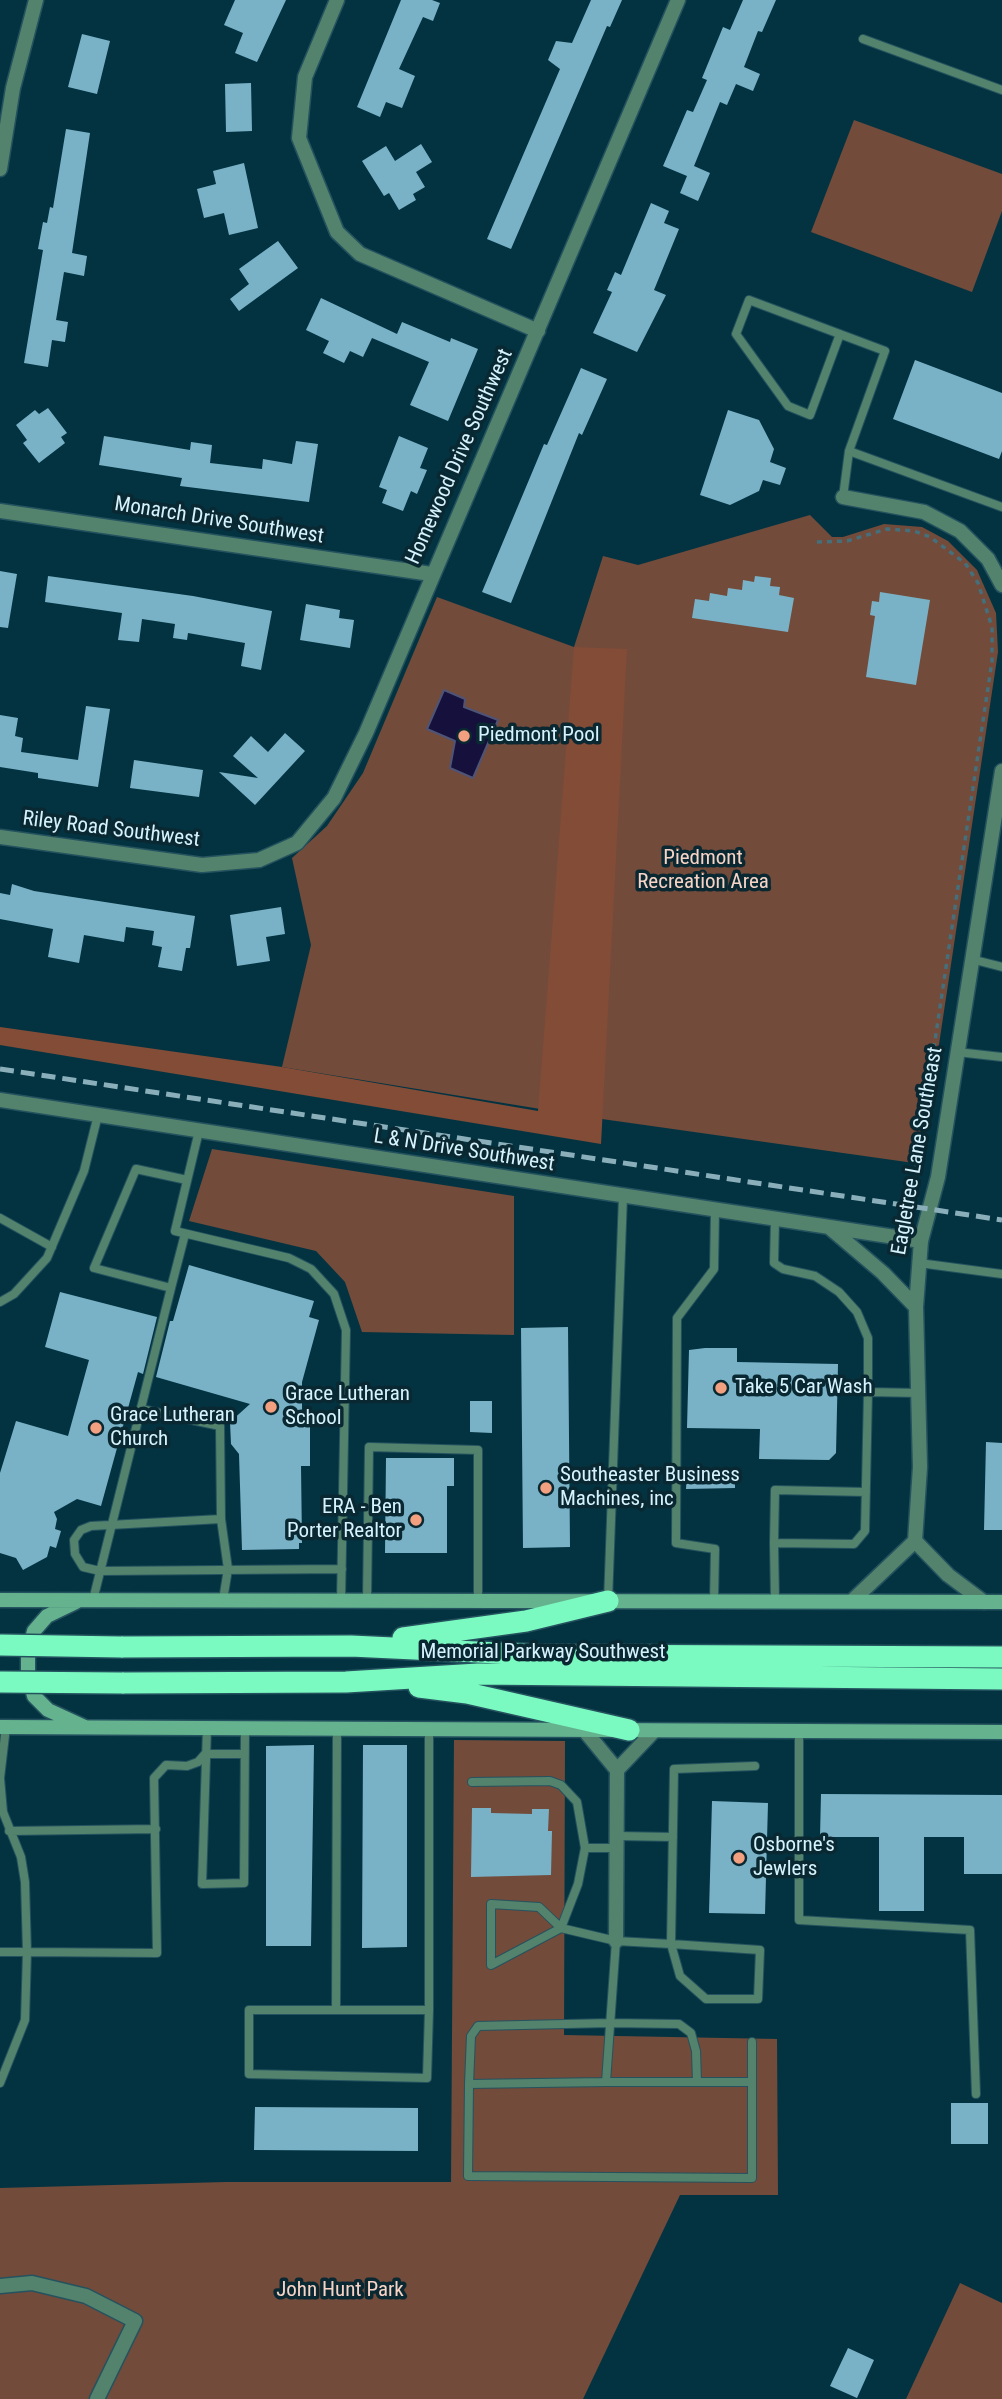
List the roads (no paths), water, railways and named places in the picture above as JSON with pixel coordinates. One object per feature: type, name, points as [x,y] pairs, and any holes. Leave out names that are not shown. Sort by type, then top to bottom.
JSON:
[{"type":"highway","points":[[351,1646],[526,1621],[608,1601]]},
{"type":"highway","name":"Memorial Parkway Southwest","points":[[0,1646],[351,1646],[540,1655],[1002,1657]]},
{"type":"highway","name":"Memorial Parkway Southwest","points":[[0,1682],[364,1680],[478,1674],[1002,1679]]},
{"type":"highway","points":[[364,1680],[467,1693],[629,1730]]},
{"type":"main road","points":[[0,1600],[1002,1602]]},
{"type":"main road","points":[[87,1600],[47,1616],[34,1631],[28,1654],[28,1673],[34,1696],[48,1710],[89,1729]]},
{"type":"main road","points":[[3,1727],[1002,1732]]},
{"type":"street","points":[[0,169],[12,88],[36,0]]},
{"type":"street","points":[[337,0],[304,77],[299,138],[337,232],[360,254],[538,331]]},
{"type":"street","name":"Homewood Drive Southwest","points":[[217,863],[259,860],[298,843],[334,798],[366,733],[431,574],[538,331],[678,0]]},
{"type":"street","points":[[843,497],[924,512],[960,531],[988,559],[1002,584]]},
{"type":"street","name":"Monarch Drive Southwest","points":[[0,511],[431,574]]},
{"type":"street","name":"Eagletree Lane Southeast","points":[[915,1541],[920,1467],[916,1307],[921,1241],[939,1170],[1002,771]]},
{"type":"street","name":"Riley Road Southwest","points":[[0,837],[190,863],[217,863]]},
{"type":"street","name":"L & N Drive Southwest","points":[[0,1100],[921,1241]]},
{"type":"street","points":[[829,1227],[883,1273],[916,1307]]},
{"type":"street","points":[[852,1601],[915,1541],[948,1575],[984,1602]]},
{"type":"street","points":[[585,1731],[617,1770],[616,1941]]},
{"type":"street","points":[[617,1770],[654,1731]]},
{"type":"street","points":[[0,2286],[32,2283],[86,2296],[135,2321],[97,2399]]},
{"type":"lane","points":[[863,39],[1002,90]]},
{"type":"lane","points":[[840,334],[810,415],[788,406],[736,334],[749,300],[840,334],[885,351],[849,451],[843,497]]},
{"type":"lane","points":[[849,451],[1002,507]]},
{"type":"lane","points":[[971,959],[1002,967]]},
{"type":"lane","points":[[957,1052],[1002,1057]]},
{"type":"lane","points":[[0,1302],[22,1285],[47,1258],[84,1171],[98,1115]]},
{"type":"lane","points":[[199,1131],[175,1231],[289,1258],[311,1269],[334,1294],[345,1330],[341,1600]]},
{"type":"lane","points":[[171,1288],[94,1268],[135,1169],[187,1180]]},
{"type":"lane","points":[[608,1601],[623,1196]]},
{"type":"lane","points":[[714,1601],[715,1549],[676,1544],[677,1318],[714,1269],[715,1210]]},
{"type":"lane","points":[[0,1218],[52,1247]]},
{"type":"lane","points":[[774,1543],[854,1544],[865,1531],[868,1392],[868,1338],[857,1312],[839,1292],[815,1276],[783,1269],[774,1263],[775,1219]]},
{"type":"lane","points":[[87,1600],[100,1571],[185,1234]]},
{"type":"lane","points":[[919,1262],[1002,1274]]},
{"type":"lane","points":[[868,1392],[919,1393]]},
{"type":"lane","points":[[141,1409],[219,1426],[220,1519],[228,1569],[223,1600]]},
{"type":"lane","points":[[368,1600],[369,1447],[478,1450],[478,1599]]},
{"type":"lane","points":[[775,1601],[775,1490],[866,1492]]},
{"type":"lane","points":[[220,1519],[112,1523],[81,1530],[74,1540],[75,1554],[83,1567],[100,1571],[342,1569]]},
{"type":"lane","points":[[0,2083],[25,2020],[27,1952],[25,1882],[20,1857],[3,1812],[0,1778],[3,1727]]},
{"type":"lane","points":[[207,1728],[202,1884],[244,1884],[245,1729]]},
{"type":"lane","points":[[336,2010],[337,1730]]},
{"type":"lane","points":[[429,1730],[429,2010],[427,2078],[249,2074],[248,2010],[429,2010]]},
{"type":"lane","points":[[799,1731],[799,1920],[970,1930],[976,2094]]},
{"type":"lane","points":[[0,1952],[157,1953],[154,1777],[166,1765],[187,1766],[198,1762],[205,1754],[244,1754]]},
{"type":"lane","points":[[472,1782],[550,1781],[561,1786],[577,1802],[585,1848],[578,1884],[561,1928],[491,1965],[491,1904],[539,1907],[561,1928],[616,1941],[671,1944],[760,1950],[758,1999],[706,1999],[680,1976],[671,1944],[674,1769],[755,1766]]},
{"type":"lane","points":[[9,1831],[156,1829]]},
{"type":"lane","points":[[585,1848],[673,1837]]},
{"type":"lane","points":[[606,2082],[616,1941]]},
{"type":"lane","points":[[697,2082],[696,2051],[691,2033],[679,2024],[478,2026],[471,2036],[468,2176],[752,2178],[751,2042]]},
{"type":"lane","points":[[469,2084],[752,2082]]},
{"type":"railway","points":[[0,1069],[1002,1220]]},
{"type":"place","name":"Piedmont Pool","points":[[464,736]]},
{"type":"place","name":"Take 5 Car Wash","points":[[721,1388]]},
{"type":"place","name":"Grace Lutheran School","points":[[271,1407]]},
{"type":"place","name":"Grace Lutheran Church","points":[[96,1428]]},
{"type":"place","name":"Southeaster Business Machines, inc","points":[[546,1488]]},
{"type":"place","name":"ERA - Ben Porter Realtor","points":[[416,1520]]},
{"type":"place","name":"Osborne's Jewlers","points":[[739,1858]]},
{"type":"park label","name":"Piedmont Recreation Area","points":[[703,871]]},
{"type":"park label","name":"John Hunt Park","points":[[340,2291]]}]
